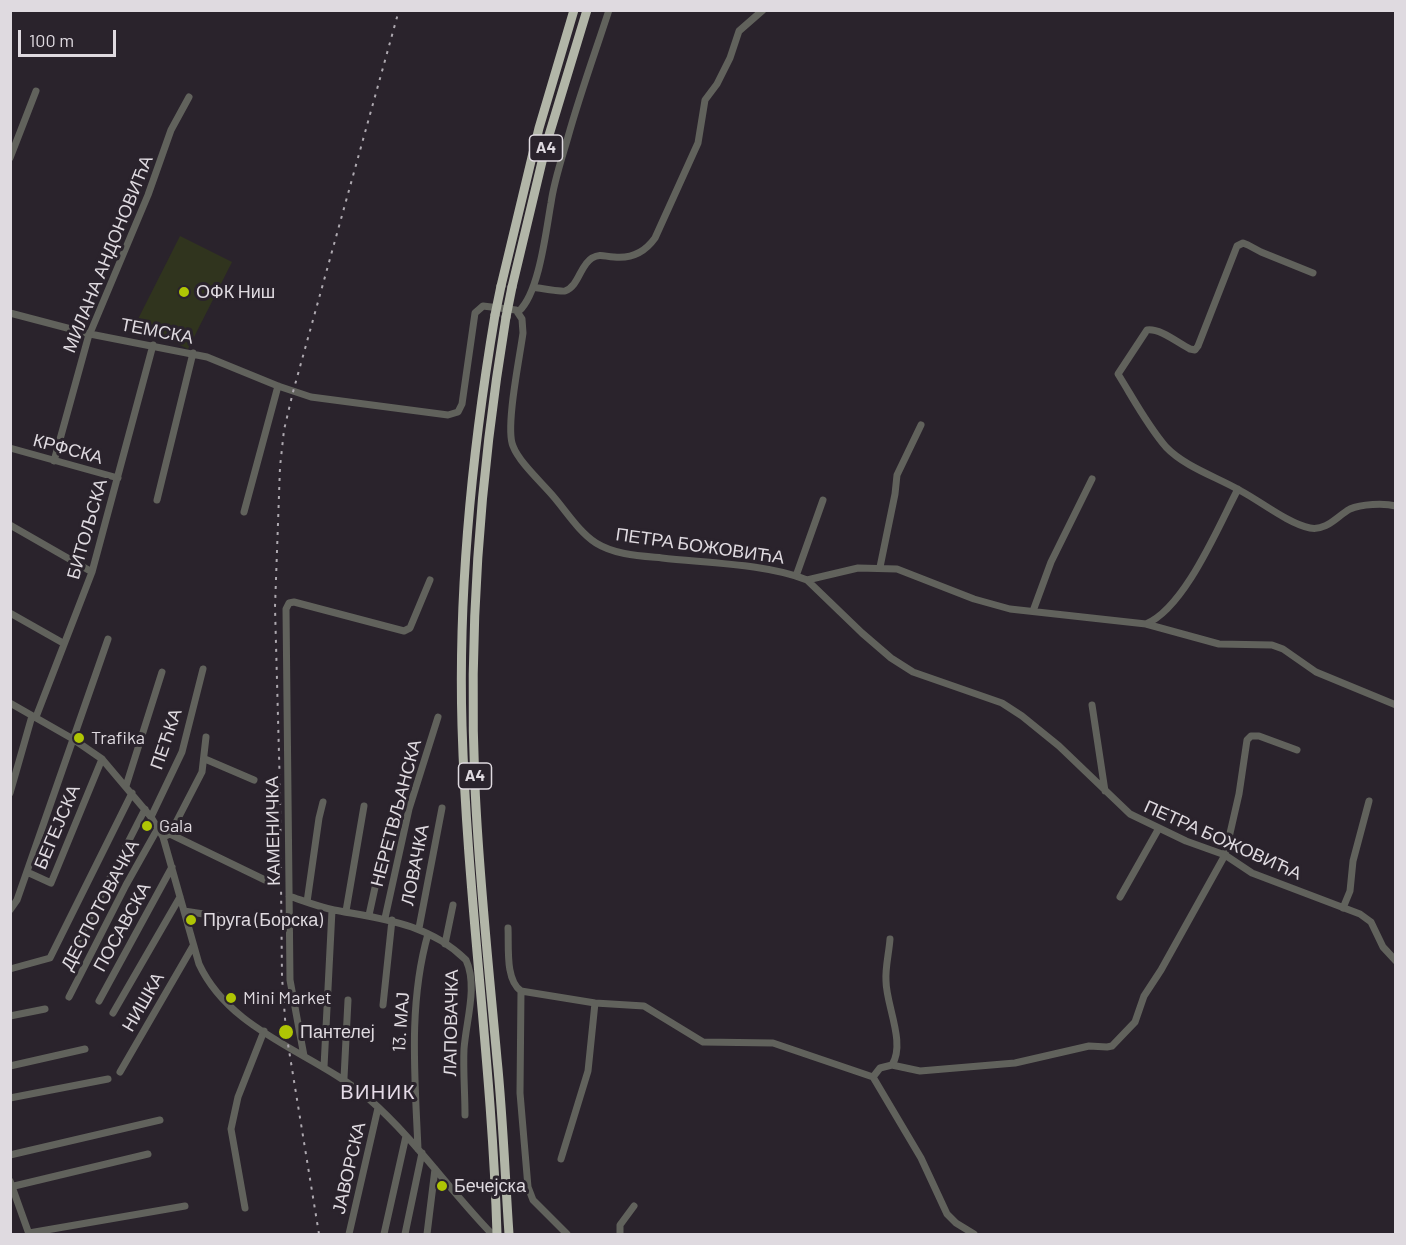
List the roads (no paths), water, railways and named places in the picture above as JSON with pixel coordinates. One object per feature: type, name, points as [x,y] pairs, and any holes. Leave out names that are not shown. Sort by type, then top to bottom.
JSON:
[{"type":"highway","name":"A4","points":[[494,1234],[496,1221],[494,1163],[466,824],[462,663],[465,565],[470,494],[481,401],[495,315],[537,136],[574,10]]},
{"type":"highway","name":"A4","points":[[509,1234],[477,819],[474,718],[479,522],[489,427],[512,287],[542,162],[587,10]]},
{"type":"street","points":[[519,311],[526,304],[533,286],[547,232],[551,201],[568,137],[609,10]]},
{"type":"street","points":[[533,286],[558,292],[565,291],[573,284],[586,262],[594,256],[604,254],[614,257],[640,254],[648,248],[655,238],[698,143],[705,100],[717,84],[740,31],[763,10]]},
{"type":"street","points":[[10,158],[36,91]]},
{"type":"street","name":"МИЛАНА АНДОНОВИЋА","points":[[54,461],[90,334],[148,195],[171,130],[189,97]]},
{"type":"street","points":[[1313,273],[1243,243],[1237,246],[1195,350],[1151,329],[1147,330],[1118,374],[1168,449],[1280,515],[1309,528],[1323,527],[1351,509],[1362,506],[1395,506]]},
{"type":"street","name":"ТЕМСКА","points":[[10,313],[90,334],[193,353],[311,397],[453,414],[462,404],[475,313],[479,307],[486,306],[519,311]]},
{"type":"street","name":"ПЕТРА БОЖОВИЋА","points":[[519,311],[523,333],[510,425],[511,443],[587,536],[612,550],[635,555],[767,570],[807,580],[891,658],[913,672],[1002,703],[1059,746],[1130,814],[1186,841],[1225,855],[1252,873],[1360,914],[1371,922],[1383,947],[1395,961]]},
{"type":"street","name":"БИТОЉСКА","points":[[10,793],[34,716],[92,572],[153,345]]},
{"type":"street","points":[[157,500],[193,353]]},
{"type":"street","points":[[244,512],[278,386]]},
{"type":"street","points":[[880,567],[897,475],[921,425]]},
{"type":"street","name":"КРФСКА","points":[[10,448],[117,478]]},
{"type":"street","points":[[1033,611],[1052,562],[1092,479]]},
{"type":"street","points":[[1146,624],[1161,615],[1195,572],[1238,489]]},
{"type":"street","points":[[796,576],[823,500]]},
{"type":"street","points":[[10,525],[92,572]]},
{"type":"street","points":[[807,580],[858,568],[897,569],[1001,607],[1146,624],[1219,644],[1272,645],[1283,649],[1316,672],[1395,705]]},
{"type":"street","name":"КАМЕНИЧКА","points":[[304,1056],[290,980],[286,609],[288,604],[294,602],[404,631],[410,628],[430,580]]},
{"type":"street","points":[[10,613],[63,643]]},
{"type":"street","points":[[10,910],[17,900],[108,639]]},
{"type":"street","name":"ПЕЋКА","points":[[151,817],[182,752],[203,669]]},
{"type":"street","points":[[126,786],[162,672]]},
{"type":"street","points":[[10,703],[73,739],[102,759],[166,835],[265,880]]},
{"type":"street","points":[[1092,705],[1105,791]]},
{"type":"street","name":"НЕРЕТВЉАНСКА","points":[[383,1005],[389,919],[409,809],[438,717]]},
{"type":"street","points":[[873,1077],[880,1068],[892,1065],[920,1071],[1016,1063],[1089,1046],[1112,1046],[1135,1022],[1144,996],[1225,855],[1249,738],[1259,736],[1297,750]]},
{"type":"street","points":[[206,737],[202,772],[166,835],[193,946],[206,979],[220,998],[264,1031],[344,1078],[378,1108],[494,1234]]},
{"type":"street","name":"БЕГЕЈСКА","points":[[27,872],[51,883],[102,759]]},
{"type":"street","points":[[205,759],[254,780]]},
{"type":"street","points":[[10,969],[50,958],[132,793]]},
{"type":"street","points":[[1343,908],[1350,891],[1353,861],[1369,801]]},
{"type":"street","points":[[307,902],[323,802]]},
{"type":"street","points":[[346,911],[364,806]]},
{"type":"street","name":"ЛОВАЧКА","points":[[419,928],[442,808]]},
{"type":"street","points":[[66,964],[145,809]]},
{"type":"street","name":"ДЕСПОТОВАЧКА","points":[[69,997],[158,828]]},
{"type":"street","points":[[1120,897],[1159,828]]},
{"type":"street","points":[[369,915],[383,851]]},
{"type":"street","name":"ПОСАВСКА","points":[[99,1001],[172,867]]},
{"type":"street","name":"ЛАПОВАЧКА","points":[[289,896],[332,910],[389,919],[419,928],[466,960],[470,973],[470,994],[464,1056],[465,1115]]},
{"type":"street","points":[[113,1013],[180,897]]},
{"type":"street","name":"ЛАПОВАЧКА","points":[[445,944],[453,905]]},
{"type":"street","points":[[324,1067],[332,910]]},
{"type":"street","points":[[184,911],[243,920]]},
{"type":"street","points":[[508,928],[511,972],[514,984],[521,991],[595,1003],[644,1006],[703,1042],[773,1044],[873,1077],[921,1158],[947,1214],[956,1223],[974,1234]]},
{"type":"street","name":"13. МАЈ","points":[[405,1234],[420,1151],[413,1069],[415,1020],[428,934]]},
{"type":"street","points":[[890,939],[885,982],[896,1034],[896,1057],[892,1065]]},
{"type":"street","name":"НИШКА","points":[[120,1072],[193,946]]},
{"type":"street","points":[[521,991],[520,1093],[528,1187],[533,1200],[567,1234]]},
{"type":"street","points":[[344,1078],[348,1000]]},
{"type":"street","points":[[561,1159],[588,1071],[595,1003]]},
{"type":"street","points":[[10,1016],[45,1009]]},
{"type":"street","points":[[245,1208],[231,1129],[237,1097],[264,1031]]},
{"type":"street","points":[[10,1066],[85,1049]]},
{"type":"street","points":[[10,1098],[108,1079]]},
{"type":"street","name":"ЈАВОРСКА","points":[[349,1234],[378,1108]]},
{"type":"street","points":[[10,1155],[160,1120]]},
{"type":"street","points":[[384,1234],[406,1136]]},
{"type":"street","points":[[148,1154],[11,1185],[29,1234],[38,1230],[185,1206]]},
{"type":"street","points":[[427,1234],[435,1169]]},
{"type":"street","points":[[621,1234],[620,1225],[634,1206]]},
{"type":"railway","points":[[319,1234],[286,1032],[282,977],[275,607],[280,467],[284,430],[293,392],[399,10]]},
{"type":"place","name":"ОФК Ниш","points":[[184,292]]},
{"type":"place","name":"Trafika","points":[[79,738]]},
{"type":"place","name":"Gala","points":[[147,826]]},
{"type":"place","name":"Пруга (Борска)","points":[[191,920]]},
{"type":"place","name":"Mini Market","points":[[231,998]]},
{"type":"place","name":"Пантелеј","points":[[286,1032]]},
{"type":"place","name":"Бечејска","points":[[442,1186]]},
{"type":"district","name":"ВИНИК","points":[[378,1092]]}]
